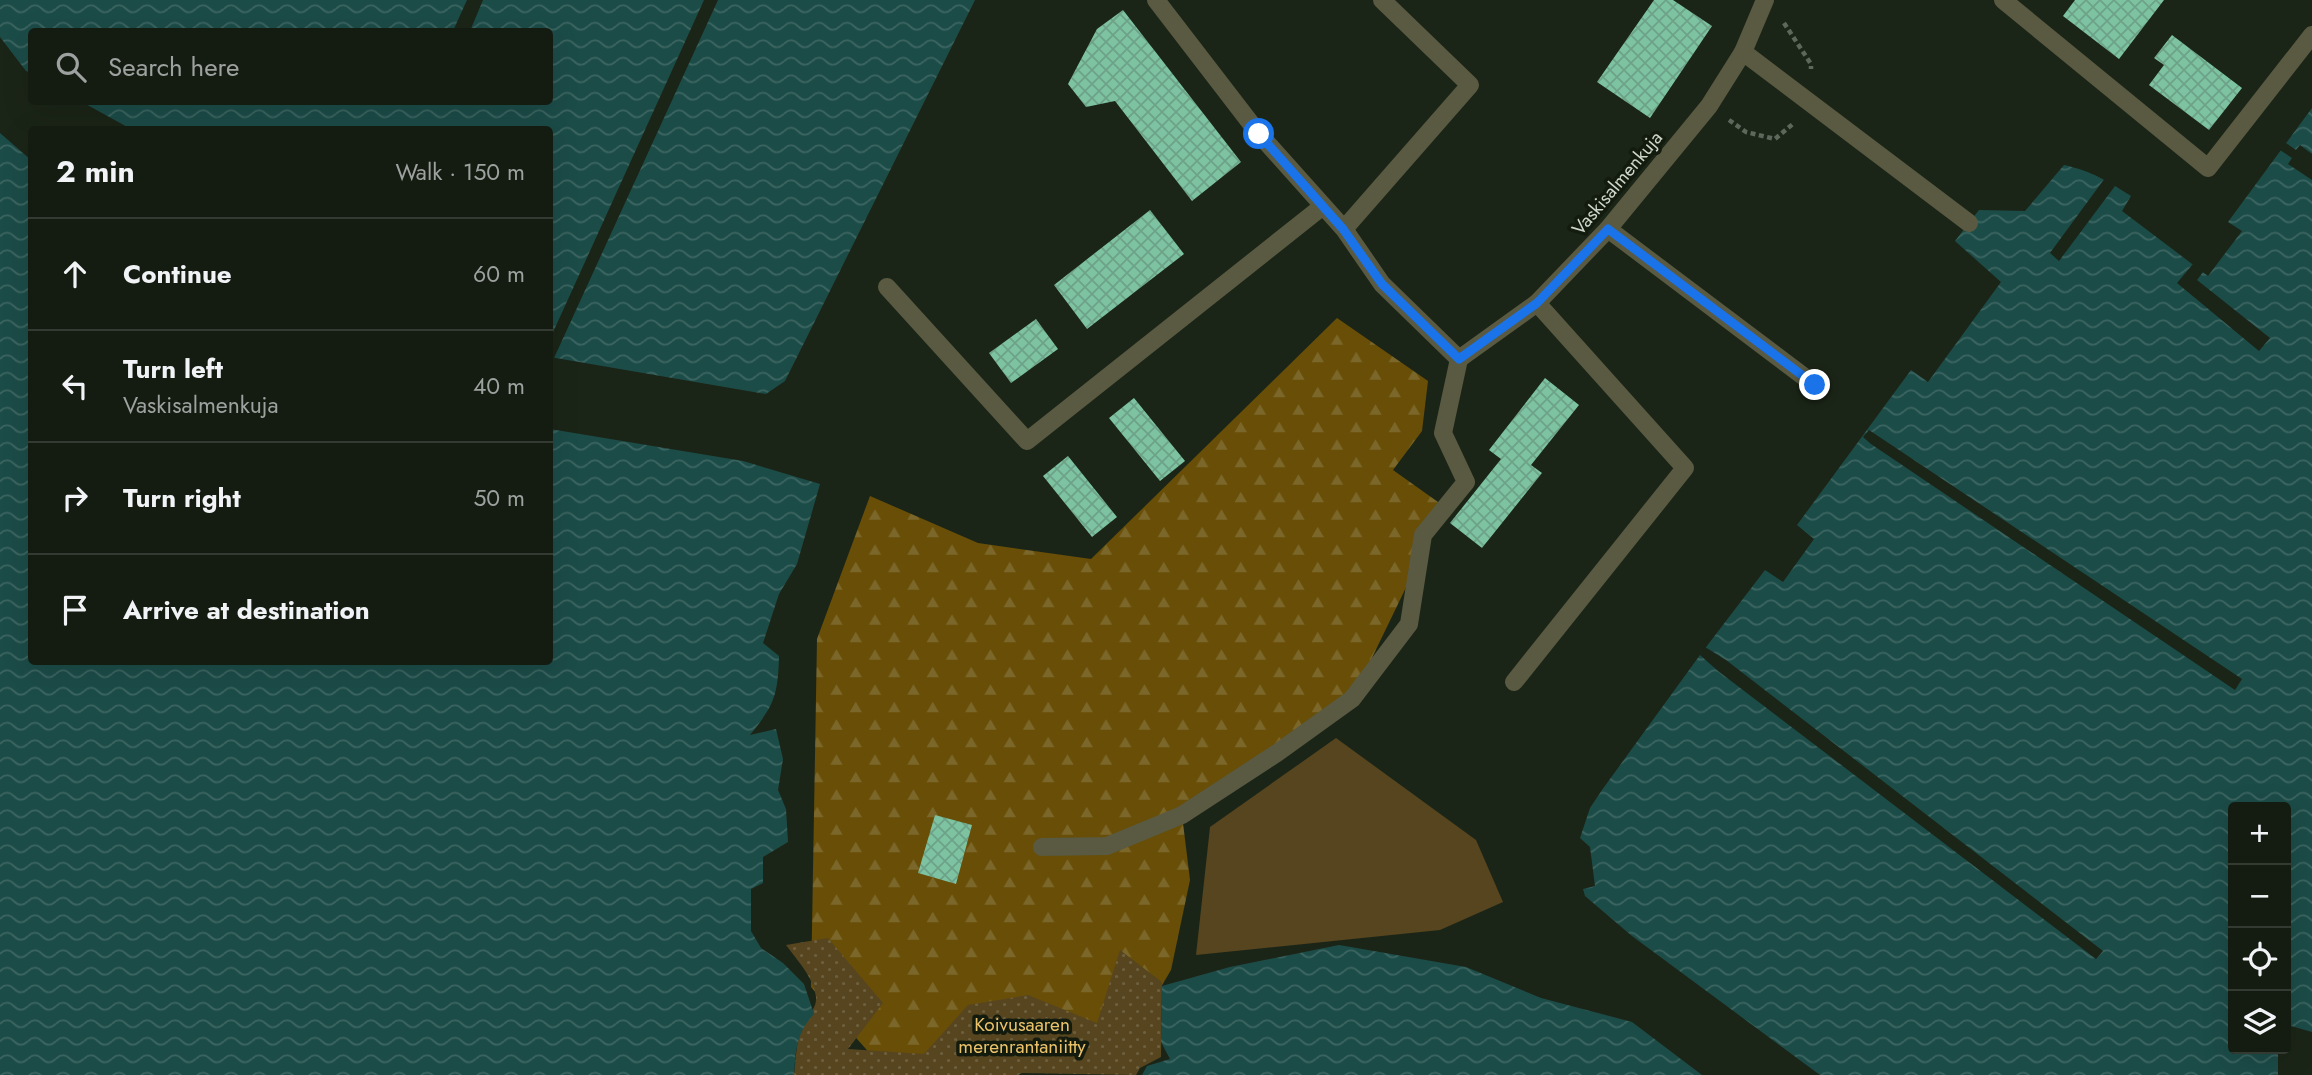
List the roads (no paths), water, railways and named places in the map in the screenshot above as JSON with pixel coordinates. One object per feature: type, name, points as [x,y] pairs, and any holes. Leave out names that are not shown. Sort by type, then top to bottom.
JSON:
[{"type":"street","points":[[1042,847],[1107,846],[1182,815],[1277,753],[1352,699],[1409,624],[1423,535],[1466,482],[1443,433],[1459,359],[1382,284],[1343,229],[1259,134],[1156,0]]},
{"type":"street","points":[[1343,229],[1470,85],[1382,0]]},
{"type":"street","name":"Vaskisalmenkuja","points":[[1459,359],[1537,303],[1608,229],[1709,106],[1743,52],[1765,0]]},
{"type":"street","points":[[2003,0],[2208,168],[2312,35]]},
{"type":"street","points":[[1743,52],[1969,223]]},
{"type":"street","points":[[887,287],[1027,441],[1323,206]]},
{"type":"street","points":[[1608,229],[1815,385]]},
{"type":"street","points":[[1514,682],[1685,468],[1537,303]]},
{"type":"water","points":[[0,0],[975,0],[785,381],[766,394],[553,358],[553,126],[126,126],[87,105],[553,105],[553,28],[28,28],[28,72],[0,37]]},
{"type":"water","points":[[2312,108],[2312,1032],[2291,1026],[2291,802],[2228,802],[2228,1054],[2278,1054],[2278,1075],[1820,1075],[1632,936],[1585,896],[1583,889],[1595,886],[1590,847],[1580,838],[1590,808],[1765,570],[1783,582],[1814,539],[1797,525],[1911,370],[1928,382],[2001,282],[1955,241],[1979,210],[2025,211],[2064,165],[2099,177],[2131,196],[2122,211],[2208,276],[2242,231],[2228,222]]},
{"type":"water","points":[[0,133],[28,157],[28,665],[553,665],[553,429],[743,461],[820,484],[797,564],[779,594],[763,643],[779,656],[776,691],[765,716],[750,735],[776,729],[783,759],[778,790],[786,809],[788,842],[763,857],[763,883],[751,889],[751,931],[761,948],[783,963],[804,984],[814,1014],[800,1035],[794,1075],[0,1075]]},
{"type":"water","points":[[1339,945],[1466,967],[1541,998],[1632,1022],[1702,1075],[1142,1075],[1147,1066],[1170,1059],[1161,1042],[1162,986],[1230,967]]},
{"type":"park label","name":"Koivusaaren merenrantaniitty","points":[[1022,1035]]}]
